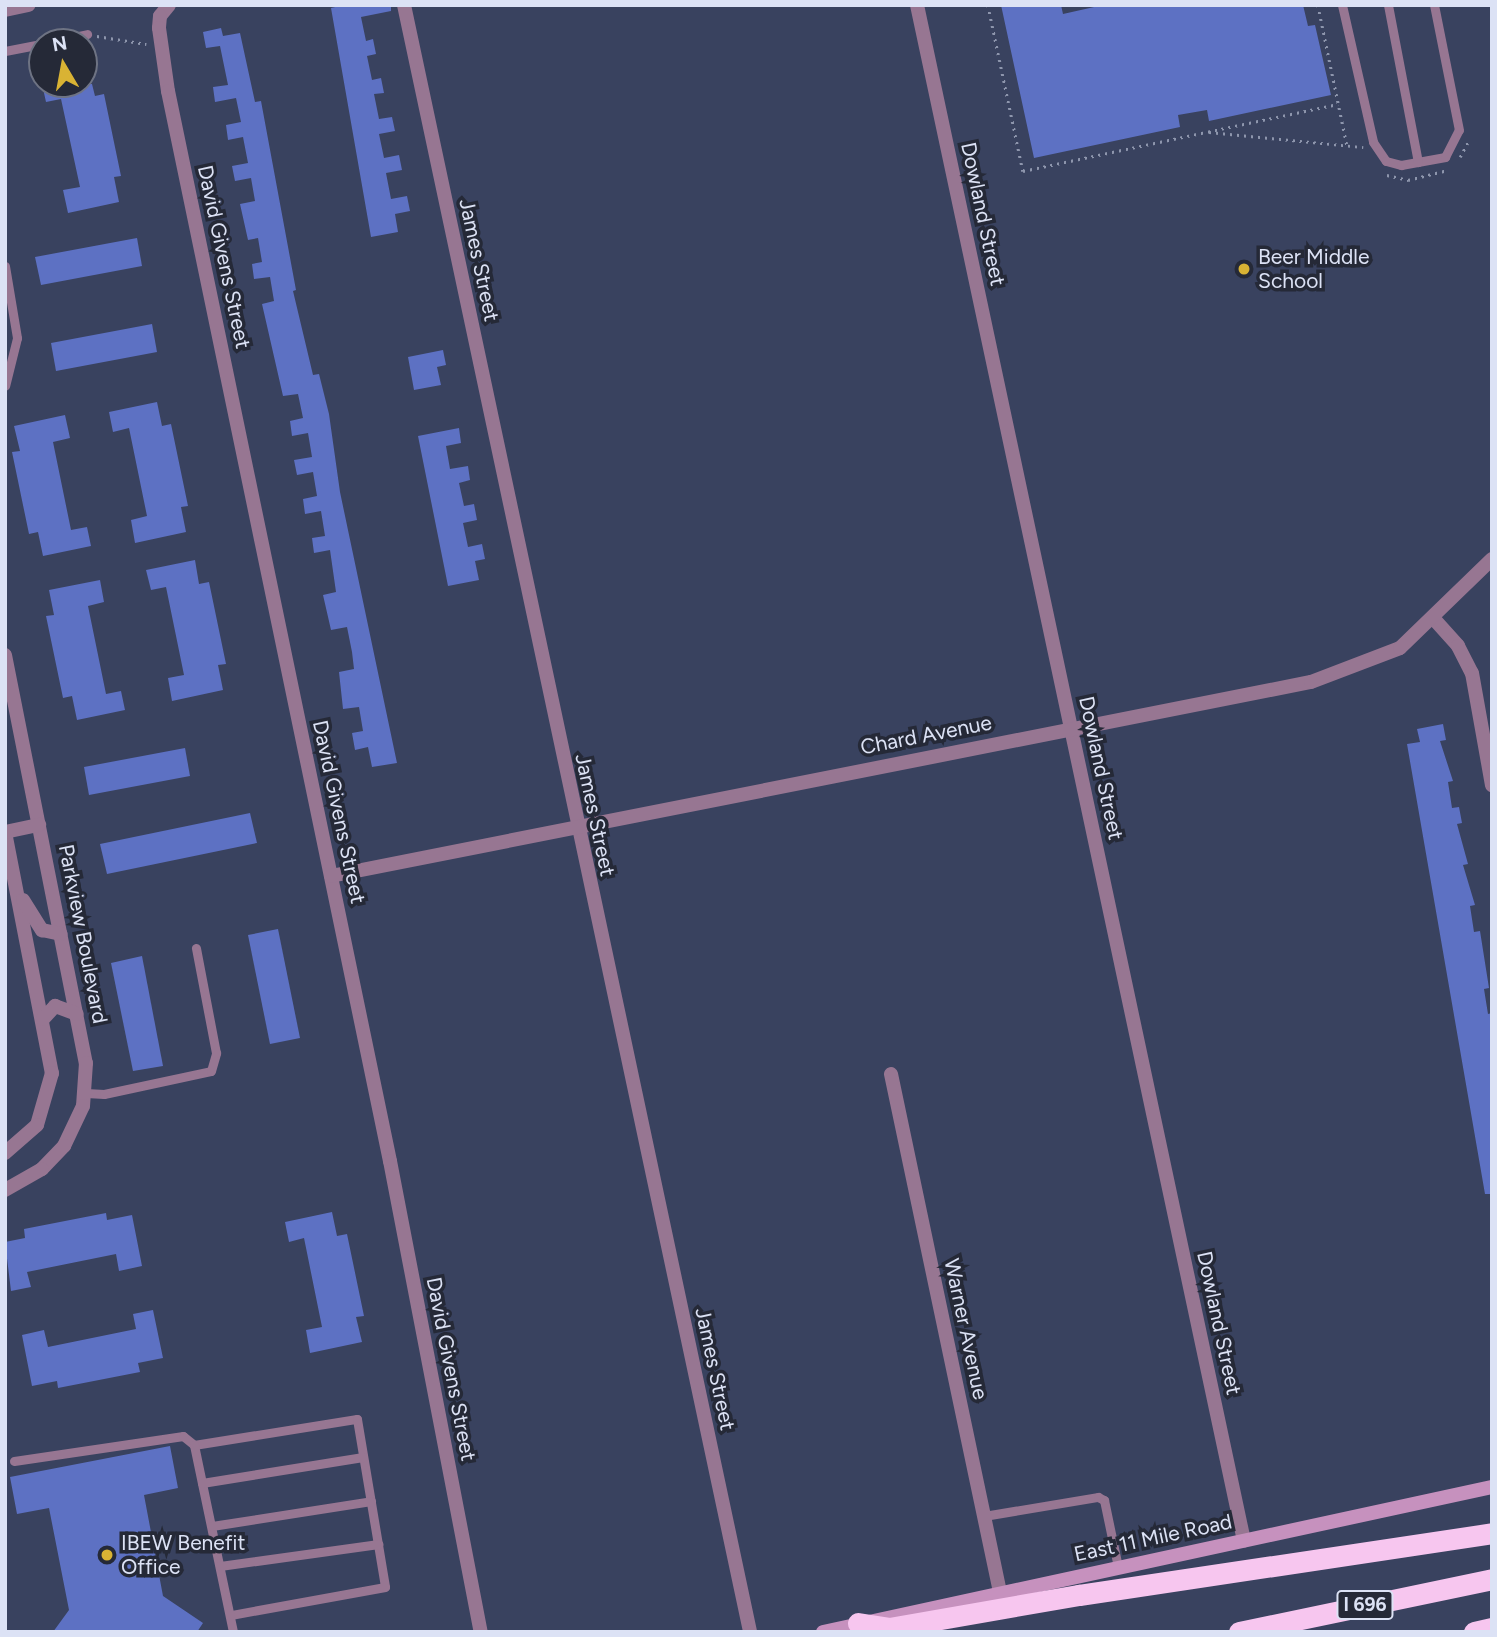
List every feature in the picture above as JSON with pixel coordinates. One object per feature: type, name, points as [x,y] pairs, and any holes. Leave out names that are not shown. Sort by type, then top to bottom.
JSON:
[{"type":"highway","points":[[858,1623],[889,1628],[1107,1590],[1492,1533]]},
{"type":"highway","name":"I 696","points":[[1239,1632],[1492,1578]]},
{"type":"highway","points":[[1474,1632],[1492,1628]]},
{"type":"main road","name":"East 11 Mile Road","points":[[823,1632],[1492,1487]]},
{"type":"street","points":[[5,10],[28,5]]},
{"type":"street","name":"David Givens Street","points":[[169,5],[160,16],[161,46],[331,876],[481,1632]]},
{"type":"street","name":"James Street","points":[[404,5],[576,827],[750,1632]]},
{"type":"street","name":"Dowland Street","points":[[917,5],[1244,1541]]},
{"type":"street","name":"Chard Avenue","points":[[331,876],[1311,682],[1400,648],[1434,619],[1492,559]]},
{"type":"street","points":[[1434,619],[1458,646],[1472,674],[1492,785]]},
{"type":"street","name":"Parkview Boulevard","points":[[5,655],[86,1063],[86,1093],[75,1127],[54,1158],[30,1179],[5,1190]]},
{"type":"street","points":[[5,1153],[30,1135],[47,1102],[52,1073],[5,832],[39,825]]},
{"type":"street","points":[[17,890],[42,930],[61,934]]},
{"type":"street","points":[[43,1019],[55,1006],[77,1014]]},
{"type":"street","name":"Warner Avenue","points":[[891,1074],[1000,1592]]},
{"type":"lane","points":[[1342,5],[1373,142],[1386,161],[1401,165],[1445,157],[1459,130],[1434,5]]},
{"type":"lane","points":[[1388,5],[1418,162]]},
{"type":"lane","points":[[5,51],[28,47]]},
{"type":"lane","points":[[5,266],[17,338],[5,386]]},
{"type":"lane","points":[[86,1093],[104,1094],[211,1071],[216,1053],[196,948]]},
{"type":"lane","points":[[194,1445],[357,1419],[385,1587],[231,1615]]},
{"type":"lane","points":[[14,1461],[183,1436],[194,1445],[233,1632]]},
{"type":"lane","points":[[202,1483],[363,1457]]},
{"type":"lane","points":[[984,1516],[1098,1497],[1104,1500],[1118,1567]]},
{"type":"lane","points":[[212,1526],[370,1501]]},
{"type":"lane","points":[[220,1566],[378,1544]]},
{"type":"path","points":[[988,5],[1023,171],[1338,104]]},
{"type":"path","points":[[1318,5],[1347,145]]},
{"type":"path","points":[[98,36],[161,46]]},
{"type":"path","points":[[1206,132],[1347,145],[1363,148],[1368,156]]},
{"type":"path","points":[[1456,162],[1471,134]]},
{"type":"path","points":[[1379,172],[1408,180],[1451,168]]},
{"type":"building","points":[[344,5],[391,5],[391,11],[361,17],[366,41],[373,39],[376,54],[367,56],[372,80],[381,78],[384,93],[374,94],[379,119],[392,117],[395,131],[379,134],[384,158],[399,155],[402,170],[386,173],[391,199],[407,196],[410,211],[395,214],[398,232],[371,237],[331,8]]},
{"type":"building","points":[[1001,5],[1061,5],[1063,14],[1103,5],[1303,5],[1308,26],[1315,25],[1331,95],[1209,121],[1207,110],[1178,115],[1180,127],[1034,158]]},
{"type":"building","points":[[221,28],[223,36],[240,33],[255,102],[261,101],[296,290],[293,291],[313,375],[319,374],[329,414],[340,492],[397,763],[372,767],[368,747],[355,750],[352,733],[363,731],[359,707],[343,709],[339,672],[354,669],[352,652],[347,627],[331,630],[323,595],[336,592],[330,550],[314,553],[312,538],[325,536],[321,511],[305,514],[303,499],[317,496],[313,472],[297,475],[294,460],[312,457],[308,433],[292,436],[290,421],[303,418],[298,394],[283,396],[262,304],[274,301],[270,277],[254,279],[252,264],[262,262],[258,238],[248,240],[240,204],[255,201],[251,178],[235,181],[232,166],[248,163],[243,137],[228,140],[226,125],[241,122],[236,98],[215,102],[213,87],[228,85],[220,46],[206,48],[203,32]]},
{"type":"building","points":[[104,94],[121,176],[114,177],[119,202],[68,213],[63,190],[80,187],[61,99],[46,102],[45,98],[98,98],[98,95]]},
{"type":"building","points":[[137,238],[142,266],[41,285],[35,257]]},
{"type":"building","points":[[152,324],[157,352],[56,371],[51,343]]},
{"type":"building","points":[[443,350],[446,365],[437,367],[441,385],[414,390],[408,357]]},
{"type":"building","points":[[157,402],[162,426],[171,424],[188,506],[181,507],[186,532],[135,543],[131,520],[147,516],[129,428],[113,432],[109,412]]},
{"type":"building","points":[[65,415],[70,438],[53,442],[71,530],[87,527],[91,546],[43,556],[38,532],[29,534],[12,452],[20,451],[14,426]]},
{"type":"building","points":[[459,428],[461,443],[446,446],[450,469],[468,466],[470,480],[459,483],[464,506],[474,504],[477,520],[463,523],[468,547],[482,544],[485,559],[475,561],[479,580],[448,586],[418,436]]},
{"type":"building","points":[[195,560],[199,584],[209,582],[226,664],[218,665],[223,690],[172,701],[168,678],[184,675],[166,587],[151,590],[146,570]]},
{"type":"building","points":[[100,580],[104,602],[88,606],[106,694],[121,691],[125,710],[77,720],[72,696],[63,698],[46,616],[54,615],[49,590]]},
{"type":"building","points":[[1443,724],[1446,740],[1440,741],[1453,781],[1448,782],[1452,808],[1459,807],[1462,823],[1457,824],[1468,864],[1463,865],[1475,905],[1470,906],[1474,932],[1480,931],[1489,988],[1484,989],[1488,1014],[1492,1013],[1492,1194],[1485,1194],[1407,744],[1420,742],[1417,729]]},
{"type":"building","points":[[185,748],[190,776],[89,795],[84,767]]},
{"type":"building","points":[[250,813],[257,843],[107,874],[100,844]]},
{"type":"building","points":[[278,929],[300,1038],[270,1044],[248,935]]},
{"type":"building","points":[[142,956],[163,1066],[133,1071],[111,963]]},
{"type":"building","points":[[332,1212],[337,1236],[347,1234],[364,1316],[356,1317],[362,1342],[310,1353],[306,1330],[322,1327],[304,1238],[289,1242],[285,1222]]},
{"type":"building","points":[[106,1213],[107,1220],[132,1215],[142,1266],[119,1271],[116,1254],[27,1272],[31,1287],[11,1291],[5,1242],[25,1238],[24,1229]]},
{"type":"building","points":[[153,1310],[163,1358],[138,1363],[140,1372],[58,1388],[57,1381],[32,1386],[22,1335],[44,1330],[48,1347],[136,1329],[133,1314]]},
{"type":"building","name":"IBEW Benefit Office","points":[[170,1446],[178,1488],[144,1495],[163,1596],[203,1623],[197,1632],[53,1632],[69,1610],[49,1508],[17,1514],[10,1477]]},
{"type":"place","name":"Beer Middle School","points":[[1244,269]]},
{"type":"place","name":"IBEW Benefit Office","points":[[107,1555]]}]
